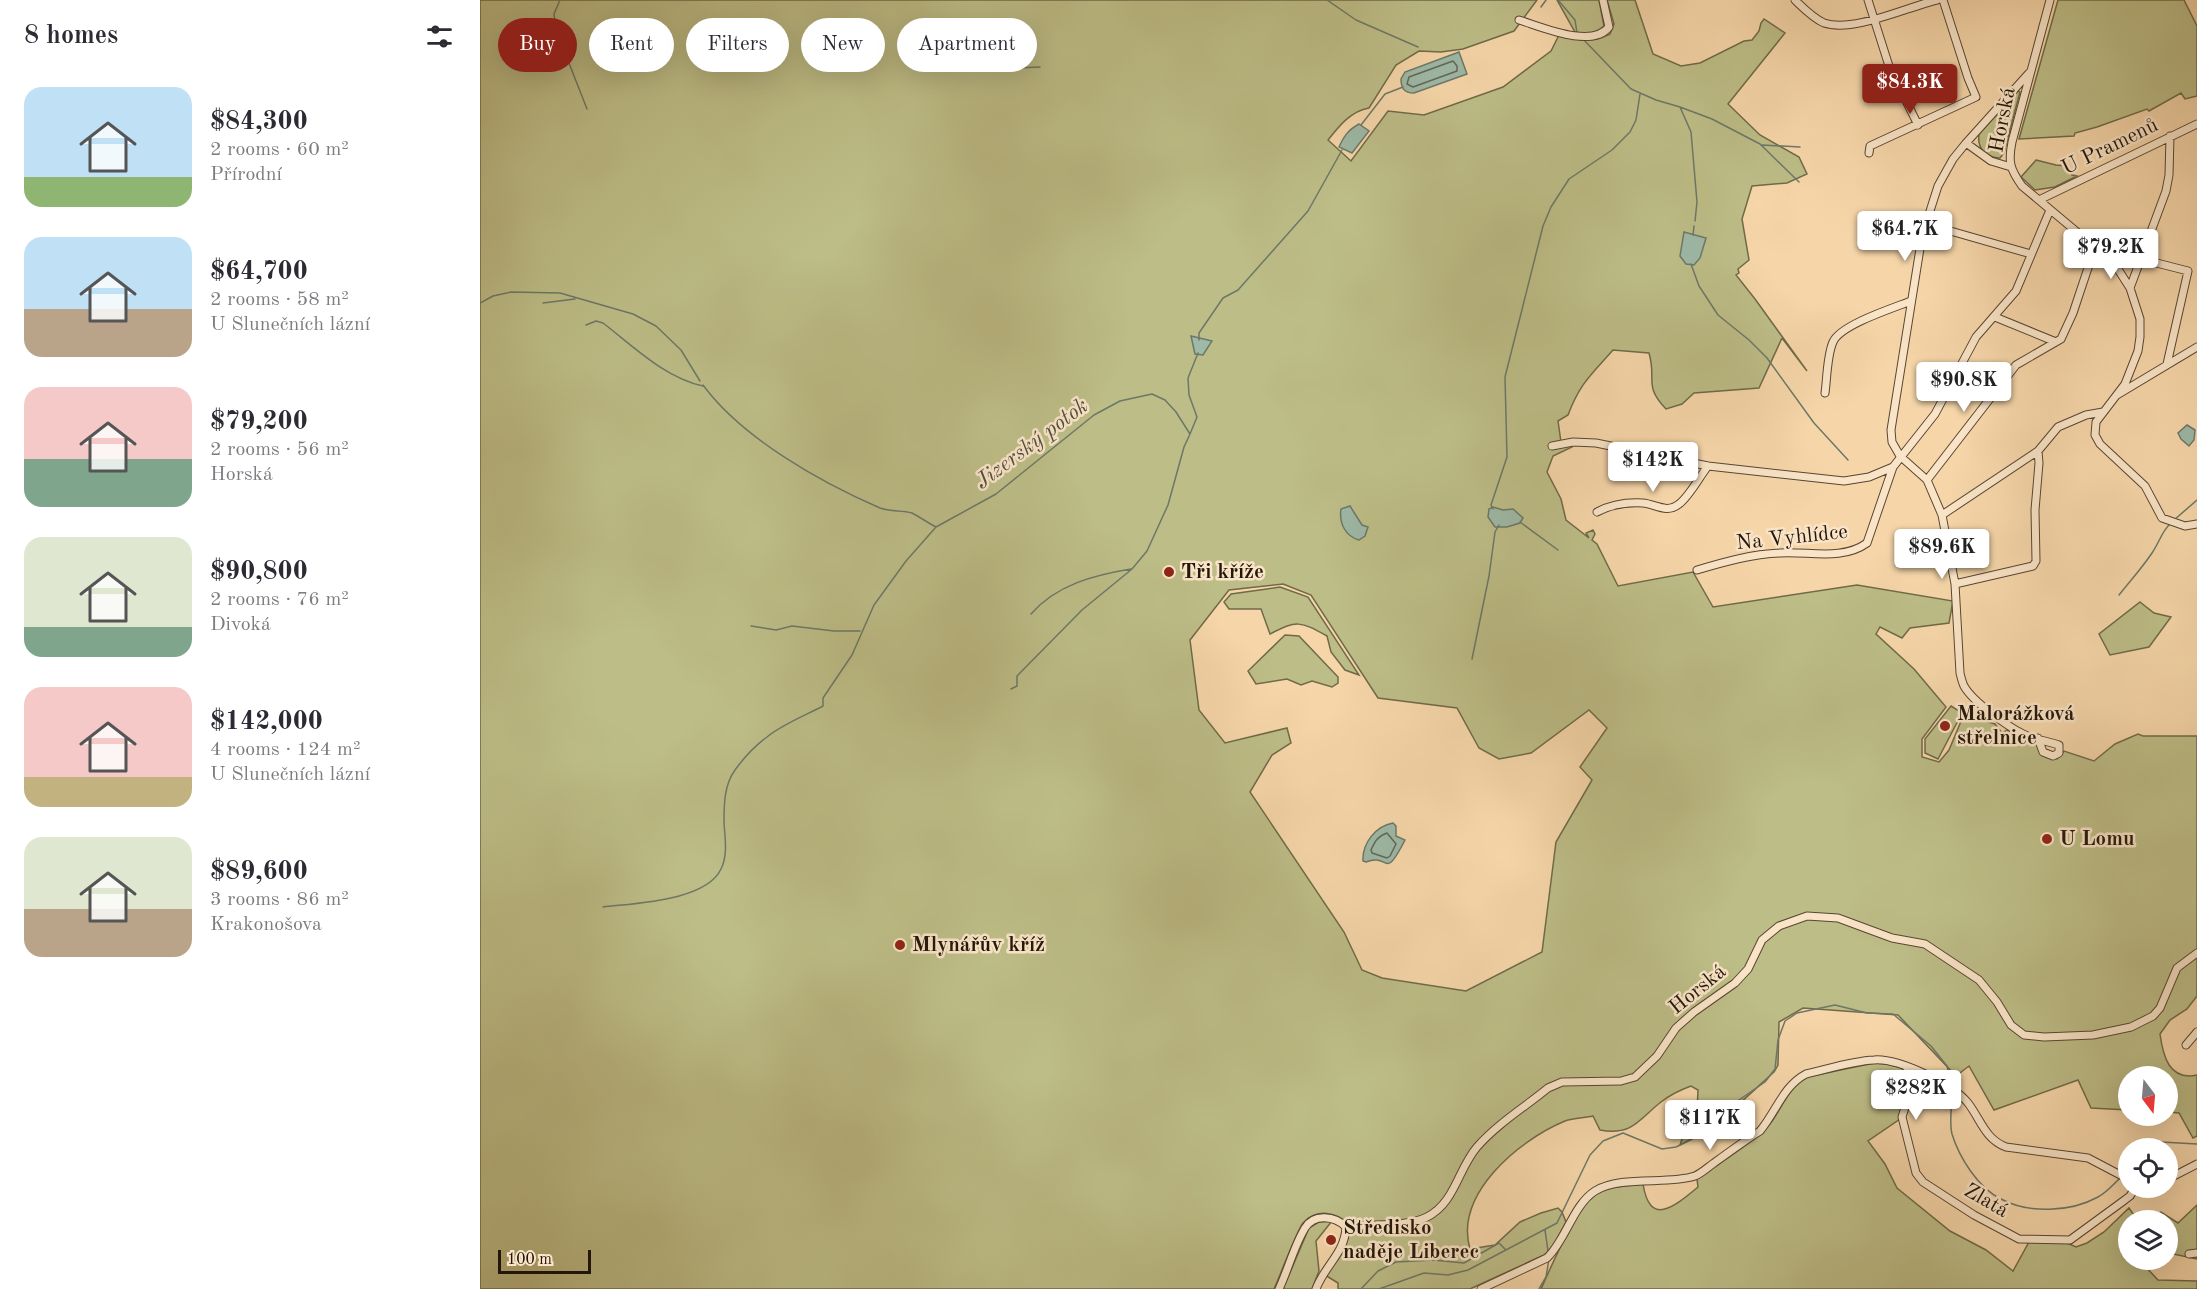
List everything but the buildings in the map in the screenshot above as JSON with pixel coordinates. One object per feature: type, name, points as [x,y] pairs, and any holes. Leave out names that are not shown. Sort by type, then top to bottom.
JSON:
[{"type":"street","points":[[1521,21],[1583,37],[1605,33],[1609,27],[1603,0]]},
{"type":"street","points":[[1795,0],[1807,12],[1825,23],[1851,25],[1937,0]]},
{"type":"street","points":[[1868,0],[1889,66],[1918,125]]},
{"type":"street","points":[[1869,153],[1870,146],[1976,98],[1943,0]]},
{"type":"street","name":"Horská","points":[[2050,0],[2012,142],[2009,158],[2011,167],[2022,186],[2118,269],[2130,288],[2139,314],[2140,337],[2131,372],[2117,396],[2095,424],[2096,438],[2145,486],[2159,515],[2164,520],[2185,526],[2197,524]]},
{"type":"street","points":[[2029,73],[1953,159],[1938,186],[1926,224],[1911,301],[1891,430],[1892,442],[1900,456],[1928,480],[1942,514],[1955,584],[1960,673],[1964,685],[1989,711],[2023,734],[2038,738]]},
{"type":"street","name":"U Pramenů","points":[[2039,200],[2197,124]]},
{"type":"street","points":[[2130,288],[2166,190],[2169,175],[2170,136]]},
{"type":"street","points":[[1966,143],[1991,161],[2011,167]]},
{"type":"street","name":"Na Vyhlídce","points":[[1697,570],[1740,558],[1779,553],[1838,554],[1856,550],[1866,543],[1873,529],[1893,467],[1935,414],[1971,345],[2016,291],[2050,210]]},
{"type":"street","points":[[1926,224],[2031,254]]},
{"type":"street","points":[[1928,480],[2016,365],[2061,339],[2073,312],[2095,247]]},
{"type":"street","points":[[2141,258],[2188,271],[2167,364]]},
{"type":"street","points":[[1825,393],[1833,342],[1839,334],[1911,301]]},
{"type":"street","points":[[1995,317],[2056,342]]},
{"type":"street","points":[[2117,396],[2197,347]]},
{"type":"street","points":[[2131,372],[2146,378]]},
{"type":"street","points":[[1942,514],[2038,451],[2058,427],[2085,415],[2103,412]]},
{"type":"street","points":[[1552,446],[1573,442],[1596,443],[1708,466],[1844,481],[1869,477],[1893,467]]},
{"type":"street","points":[[1955,584],[2032,566],[2036,561],[2035,510],[2038,451]]},
{"type":"street","points":[[1597,512],[1612,504],[1645,503],[1656,508],[1669,509],[1679,504],[1708,466]]},
{"type":"street","name":"Horská","points":[[1280,1286],[1306,1226],[1318,1219],[1332,1218],[1346,1227],[1367,1224],[1407,1224],[1428,1216],[1446,1203],[1460,1173],[1477,1147],[1548,1088],[1562,1082],[1621,1081],[1635,1077],[1657,1056],[1676,1028],[1694,1012],[1735,983],[1748,969],[1762,940],[1789,921],[1807,916],[1838,918],[1877,934],[1925,944],[1979,980],[1997,1002],[2011,1025],[2024,1035],[2044,1037],[2092,1035],[2131,1028],[2153,1016],[2160,1008],[2177,968],[2197,953]]},
{"type":"street","points":[[2186,1045],[2197,1032]]},
{"type":"street","points":[[1481,1289],[1537,1265],[1547,1258],[1555,1251],[1584,1200],[1595,1191],[1649,1179],[1696,1176],[1760,1131],[1787,1088],[1797,1078],[1806,1074],[1874,1060],[1889,1061],[1942,1083],[1957,1092],[1969,1104],[1991,1139],[1998,1144],[2088,1158],[2118,1173]]},
{"type":"street","name":"Zlatá","points":[[1907,1068],[1910,1092],[1902,1117],[1916,1173],[1923,1182],[1974,1215],[2029,1241],[2070,1240],[2128,1198]]},
{"type":"street","points":[[2178,1175],[2195,1168]]},
{"type":"street","points":[[1316,1289],[1322,1273],[1341,1246],[1346,1227]]},
{"type":"green space","points":[[480,0],[1537,0],[1514,31],[1463,49],[1441,52],[1419,51],[1396,65],[1369,108],[1351,116],[1328,140],[1351,161],[1388,111],[1424,115],[1503,87],[1551,51],[1560,33],[1585,40],[1610,34],[1614,24],[1607,0],[1635,0],[1653,54],[1681,66],[1700,63],[1744,41],[1752,40],[1764,19],[1785,33],[1728,104],[1760,135],[1799,157],[1807,174],[1787,183],[1752,186],[1742,219],[1749,260],[1738,269],[1739,273],[1736,275],[1807,371],[1782,338],[1759,388],[1694,393],[1682,404],[1666,409],[1653,388],[1649,353],[1613,350],[1582,387],[1568,415],[1558,421],[1561,442],[1569,442],[1572,447],[1553,456],[1547,472],[1561,499],[1566,520],[1589,538],[1586,533],[1593,530],[1595,534],[1592,540],[1597,544],[1618,586],[1693,572],[1713,607],[1857,585],[1953,601],[1949,623],[1910,628],[1902,638],[1880,627],[1876,634],[1914,669],[1946,707],[1922,739],[1922,757],[1939,762],[1949,750],[1964,714],[1995,724],[2002,733],[2007,730],[2033,740],[2044,755],[2057,759],[2064,751],[2094,761],[2115,744],[2138,734],[2143,736],[2197,736],[2197,996],[2187,1009],[2170,1020],[2160,1034],[2163,1051],[2170,1066],[2118,1066],[2118,1109],[2091,1108],[2078,1080],[1994,1110],[1969,1066],[1956,1076],[1898,1015],[1803,1008],[1779,1022],[1778,1065],[1774,1072],[1718,1121],[1680,1145],[1688,1121],[1697,1112],[1698,1090],[1691,1086],[1664,1099],[1635,1125],[1628,1128],[1620,1131],[1600,1130],[1593,1116],[1568,1120],[1528,1141],[1511,1155],[1481,1189],[1472,1208],[1468,1228],[1470,1249],[1495,1245],[1520,1222],[1558,1208],[1566,1222],[1552,1248],[1544,1255],[1470,1289],[1338,1289],[1338,1283],[1325,1275],[1335,1264],[1348,1240],[1350,1225],[1339,1217],[1327,1213],[1314,1215],[1300,1227],[1274,1289],[480,1289]],"holes":[[[1283,584],[1311,595],[1378,698],[1457,708],[1479,748],[1499,759],[1531,753],[1589,710],[1607,728],[1580,767],[1592,780],[1556,842],[1542,952],[1466,991],[1382,978],[1362,970],[1344,932],[1250,792],[1272,755],[1291,743],[1287,728],[1225,743],[1199,710],[1190,640],[1229,590]]]},
{"type":"green space","points":[[1557,0],[1599,0],[1604,26],[1591,33],[1575,32]]},
{"type":"green space","points":[[2058,0],[2184,0],[2197,26],[2197,96],[2185,99],[2181,93],[2149,111],[2147,109],[2075,133],[2074,136],[2019,139]]},
{"type":"green space","points":[[2018,91],[2020,92],[2004,153],[2000,158],[1991,156],[1981,148],[1979,134]]},
{"type":"green space","points":[[2036,160],[2068,166],[2072,175],[2077,176],[2055,187],[2035,190],[2021,177]]},
{"type":"green space","points":[[1280,587],[1308,597],[1359,675],[1345,670],[1331,652],[1327,636],[1318,631],[1298,624],[1286,626],[1270,634],[1261,609],[1229,609],[1224,602],[1231,594]]},
{"type":"green space","points":[[2140,602],[2154,613],[2171,617],[2149,647],[2110,655],[2099,634]]},
{"type":"green space","points":[[1285,635],[1299,636],[1338,677],[1338,683],[1332,687],[1312,681],[1301,685],[1287,679],[1256,684],[1248,671]]},
{"type":"green space","name":"Malorážková střelnice","points":[[1951,706],[1962,713],[1938,759],[1925,753],[1925,739]]},
{"type":"green space","points":[[1874,1063],[1902,1068],[1907,1080],[1908,1092],[1900,1119],[1868,1141],[1885,1164],[1897,1188],[1950,1231],[1986,1250],[2013,1271],[2029,1242],[2067,1243],[2076,1247],[2104,1232],[2118,1219],[2118,1270],[2149,1270],[2158,1280],[2197,1281],[2197,1289],[1541,1289],[1573,1223],[1589,1200],[1597,1193],[1613,1188],[1643,1184],[1646,1198],[1651,1206],[1664,1209],[1672,1206],[1698,1187],[1697,1179],[1761,1133],[1793,1089],[1807,1077]]},
{"type":"green space","points":[[2178,1073],[2187,1076],[2197,1075],[2197,1136],[2193,1138],[2179,1113]]},
{"type":"green space","points":[[2197,1205],[2197,1259],[2178,1255],[2178,1223]]},
{"type":"green space","points":[[1332,1221],[1316,1241],[1319,1271],[1312,1289],[1283,1289],[1309,1228],[1319,1222]]},
{"type":"water","points":[[1459,52],[1467,74],[1414,93],[1404,89],[1401,79],[1405,72]]},
{"type":"water","points":[[1359,124],[1369,131],[1352,153],[1339,147],[1347,134]]},
{"type":"water","points":[[1684,232],[1706,238],[1700,258],[1694,265],[1686,264],[1680,256]]},
{"type":"water","points":[[1191,336],[1212,341],[1203,355],[1195,354]]},
{"type":"water","points":[[2187,425],[2195,430],[2194,440],[2189,446],[2178,433]]},
{"type":"water","points":[[1350,506],[1362,525],[1368,527],[1365,536],[1359,540],[1350,535],[1342,524],[1341,509]]},
{"type":"water","points":[[1493,507],[1503,510],[1513,509],[1523,518],[1520,523],[1507,527],[1495,527],[1488,517],[1489,509]]},
{"type":"water","points":[[1393,823],[1396,826],[1396,836],[1405,840],[1393,860],[1389,863],[1379,860],[1363,861],[1363,854],[1371,836],[1381,828]]},
{"type":"waterway","points":[[560,0],[554,14],[556,30],[587,109]]},
{"type":"waterway","points":[[1327,0],[1356,20],[1418,47]]},
{"type":"waterway","name":"Jizerský potok","points":[[1541,7],[1546,0]]},
{"type":"waterway","points":[[1558,0],[1575,20],[1577,33]]},
{"type":"waterway","points":[[1582,38],[1631,89],[1680,107],[1691,132],[1697,202],[1695,221]]},
{"type":"waterway","name":"Jizerský potok","points":[[1361,125],[1385,94],[1403,87]]},
{"type":"waterway","points":[[1493,509],[1491,505],[1507,457],[1505,377],[1543,226],[1551,207],[1569,179],[1612,150],[1630,132],[1636,120],[1640,94]]},
{"type":"waterway","points":[[1680,107],[1712,119],[1760,144],[1799,182]]},
{"type":"waterway","points":[[1762,145],[1800,147]]},
{"type":"waterway","name":"Jizerský potok","points":[[1199,340],[1199,333],[1223,298],[1238,290],[1308,211],[1342,150]]},
{"type":"waterway","points":[[1693,235],[1694,226]]},
{"type":"waterway","points":[[1691,264],[1699,286],[1718,315],[1767,358],[1814,423],[1848,460]]},
{"type":"waterway","points":[[480,303],[493,296],[511,292],[560,293],[633,314],[656,326],[681,350],[700,381]]},
{"type":"waterway","points":[[543,303],[575,299]]},
{"type":"waterway","points":[[586,325],[596,321],[603,323],[663,369],[703,386]]},
{"type":"waterway","name":"Jizerský potok","points":[[603,907],[650,902],[686,894],[713,880],[725,858],[725,795],[731,776],[763,740],[786,724],[823,706],[823,698],[852,655],[874,605],[906,561],[936,527],[996,494],[1094,415],[1120,401],[1152,394],[1165,400],[1190,434],[1197,417],[1189,395],[1188,378],[1198,353]]},
{"type":"waterway","points":[[703,385],[739,423],[808,472],[880,508],[912,513],[936,527]]},
{"type":"waterway","points":[[1011,689],[1017,686],[1017,676],[1082,610],[1132,569],[1147,551],[1168,505],[1184,447],[1190,434]]},
{"type":"waterway","points":[[2174,520],[2197,500]]},
{"type":"waterway","points":[[1520,522],[1558,550]]},
{"type":"waterway","points":[[2119,595],[2148,559],[2170,524]]},
{"type":"waterway","points":[[1472,659],[1489,576],[1495,532],[1499,525]]},
{"type":"waterway","points":[[1031,614],[1052,596],[1076,583],[1103,574],[1131,569]]},
{"type":"waterway","points":[[751,626],[776,630],[792,626],[834,631],[860,631]]},
{"type":"waterway","points":[[1379,1289],[1424,1273],[1448,1275],[1468,1270],[1557,1223],[1590,1155],[1603,1141],[1623,1133],[1662,1149],[1676,1147],[1700,1135],[1723,1111],[1765,1082],[1775,1069],[1778,1040],[1785,1021],[1797,1013],[1835,1005],[1867,1013],[1893,1014],[1931,1046],[1947,1066],[1952,1085]]},
{"type":"waterway","points":[[1952,1093],[1951,1129],[1959,1152],[1977,1180],[2001,1199],[2012,1204],[2037,1209],[2063,1208],[2098,1197],[2118,1180]]},
{"type":"waterway","points":[[2178,1143],[2197,1144]]},
{"type":"waterway","points":[[1545,1230],[1548,1251]]},
{"type":"waterway","points":[[1361,1289],[1378,1271],[1396,1262],[1433,1260],[1464,1263],[1499,1243],[1505,1249]]},
{"type":"waterway","points":[[1539,1289],[1546,1277],[1549,1259]]},
{"type":"place","name":"Tři kříže","points":[[1169,572]]},
{"type":"place","name":"Malorážková střelnice","points":[[1945,726]]},
{"type":"place","name":"U Lomu","points":[[2047,839]]},
{"type":"place","name":"Mlynářův kříž","points":[[900,945]]},
{"type":"place","name":"Středisko naděje Liberec","points":[[1331,1240]]}]
